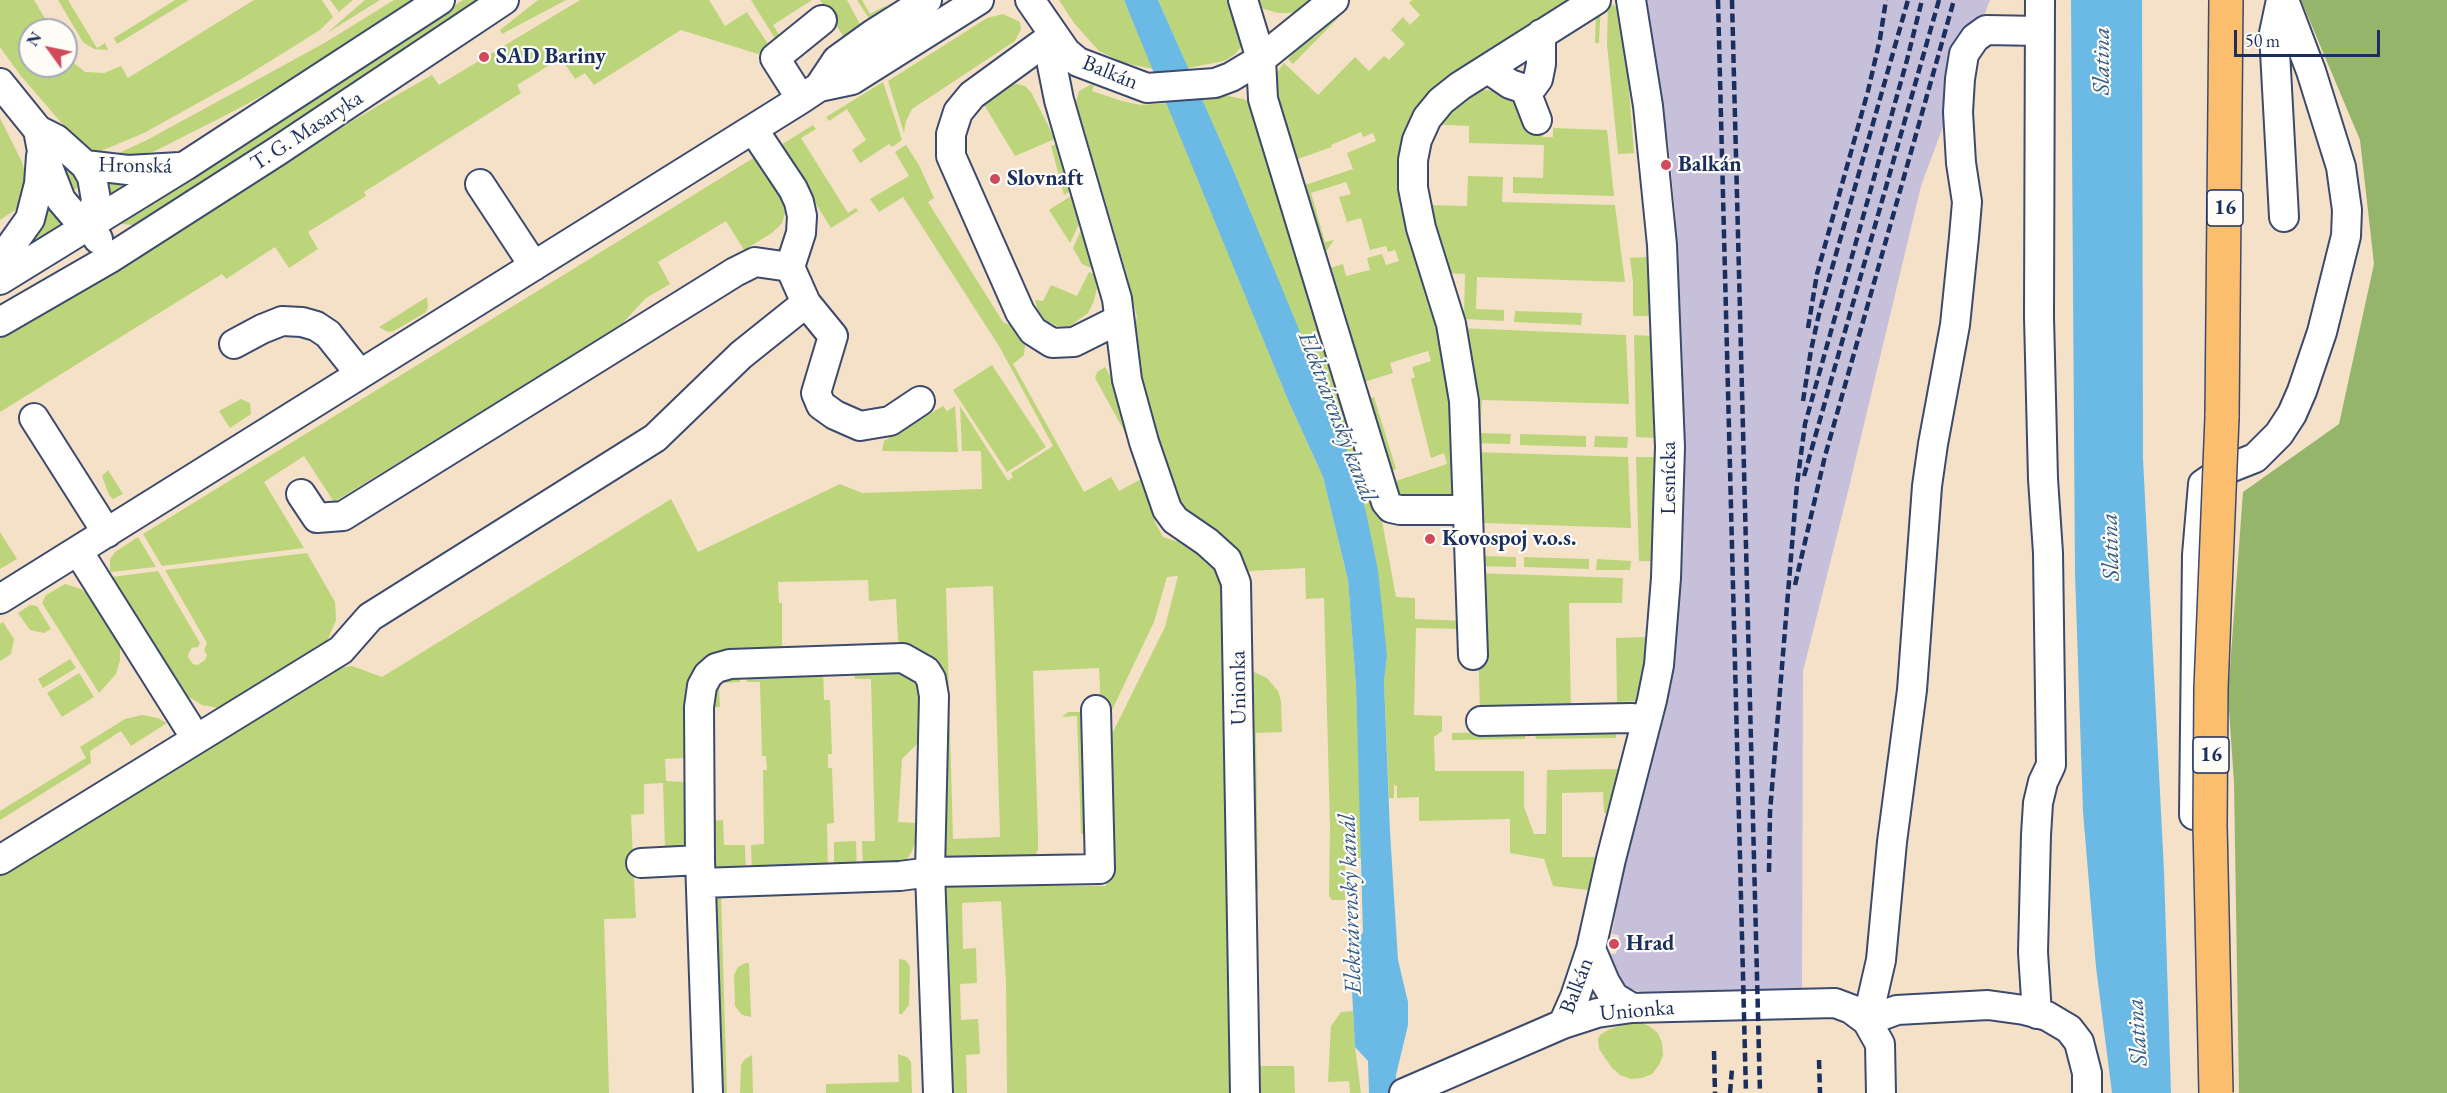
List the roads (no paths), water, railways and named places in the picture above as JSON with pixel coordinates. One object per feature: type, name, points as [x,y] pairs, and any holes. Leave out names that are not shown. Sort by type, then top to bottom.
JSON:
[{"type":"main road","name":"16","points":[[2216,1093],[2210,825],[2211,688],[2222,417],[2226,0]]},
{"type":"street","name":"T. G. Masaryka","points":[[0,280],[185,166],[440,0]]},
{"type":"street","name":"T. G. Masaryka","points":[[0,322],[109,259],[276,152],[504,0]]},
{"type":"street","points":[[810,93],[837,60],[927,0]]},
{"type":"street","points":[[2,594],[78,551],[810,93],[852,80],[979,0]]},
{"type":"street","name":"Balkán","points":[[1030,0],[1053,36],[1078,62],[1147,88],[1202,84],[1231,77],[1261,59]]},
{"type":"street","points":[[1243,0],[1261,59],[1263,99],[1386,502],[1391,508],[1400,510],[1467,510]]},
{"type":"street","points":[[1261,59],[1334,0]]},
{"type":"street","points":[[1473,655],[1464,401],[1451,324],[1421,228],[1413,188],[1413,160],[1417,140],[1424,125],[1441,101],[1596,0]]},
{"type":"street","name":"Lesnícka","points":[[1591,949],[1659,665],[1665,590],[1670,447],[1659,202],[1648,106],[1631,0]]},
{"type":"street","points":[[2037,1014],[2033,952],[2036,835],[2038,803],[2043,782],[2051,765],[2048,553],[2043,479],[2039,316],[2042,88],[2040,0]]},
{"type":"street","points":[[2282,0],[2274,33],[2284,217]]},
{"type":"street","points":[[2200,1093],[2193,741],[2197,555],[2203,484],[2222,471],[2255,458],[2279,434],[2292,414],[2322,332],[2346,236],[2347,210],[2341,167],[2311,71],[2282,0]]},
{"type":"street","points":[[810,93],[775,58],[822,20]]},
{"type":"street","points":[[1881,1093],[1880,1044],[1867,1021],[1881,960],[1892,842],[1912,690],[1929,476],[1955,325],[1965,226],[1967,202],[1961,163],[1958,112],[1964,54],[1975,38],[1986,30],[2040,31]]},
{"type":"street","points":[[1488,69],[1510,84],[1525,89],[1533,86],[1538,79],[1541,64],[1541,34]]},
{"type":"street","points":[[1053,36],[972,95],[958,112],[954,123],[951,134],[951,156],[1020,312],[1033,332],[1052,343],[1074,342],[1118,320]]},
{"type":"street","name":"Unionka","points":[[1053,36],[1052,65],[1059,100],[1117,299],[1118,320],[1130,390],[1144,442],[1167,509],[1175,520],[1207,542],[1227,560],[1236,584],[1245,1093]]},
{"type":"street","name":"Hronská","points":[[0,83],[40,140],[61,200],[73,214],[90,226],[96,200],[92,177],[85,165],[56,139],[40,140]]},
{"type":"street","points":[[1525,89],[1537,120]]},
{"type":"street","points":[[753,129],[793,189],[799,202],[802,216],[801,233],[790,267],[806,303],[833,336],[816,393],[821,405],[835,415],[860,426],[890,421],[920,401]]},
{"type":"street","points":[[0,261],[30,219],[39,184],[40,140]]},
{"type":"street","name":"Hronská","points":[[85,165],[128,170],[185,166]]},
{"type":"street","points":[[480,184],[534,266]]},
{"type":"street","points":[[90,226],[109,259]]},
{"type":"street","points":[[301,494],[317,518],[343,516],[735,272],[755,262],[790,267]]},
{"type":"street","points":[[0,860],[341,650],[370,617],[655,438],[741,355],[806,303]]},
{"type":"street","points":[[234,344],[282,321],[302,322],[316,326],[328,334],[360,374]]},
{"type":"street","points":[[34,418],[107,533]]},
{"type":"street","points":[[78,551],[195,737]]},
{"type":"street","points":[[708,1093],[701,871],[699,707],[702,686],[708,675],[717,668],[730,664],[903,658],[926,670],[931,679],[934,696],[930,872],[938,1093]]},
{"type":"street","points":[[641,863],[701,871],[900,876],[930,872],[1100,869],[1096,711]]},
{"type":"street","points":[[1480,721],[1632,718],[1647,720]]},
{"type":"street","name":"Balkán","points":[[1591,949],[1614,997],[1632,1008]]},
{"type":"street","name":"Balkán","points":[[1563,1024],[1591,949]]},
{"type":"street","name":"Unionka","points":[[1410,1090],[1563,1024],[1597,1013],[1632,1008],[1835,1003],[1851,1009],[1867,1021]]},
{"type":"street","points":[[1867,1021],[1898,1010],[1988,1005],[2047,1016],[2069,1029],[2079,1042],[2087,1074],[2087,1093]]},
{"type":"water","points":[[1124,0],[1158,0],[1232,167],[1307,349],[1352,462],[1366,512],[1378,570],[1387,656],[1384,681],[1390,832],[1398,960],[1408,1002],[1408,1025],[1396,1075],[1396,1093],[1369,1093],[1368,1061],[1355,1047],[1350,953],[1363,932],[1356,686],[1348,580],[1323,477],[1288,400]]},
{"type":"water","name":"Slatina","points":[[2071,0],[2142,0],[2143,459],[2164,871],[2171,1093],[2112,1093],[2096,967],[2083,812],[2075,573]]},
{"type":"railway","points":[[1718,0],[1746,1093]]},
{"type":"railway","points":[[1732,0],[1760,1093]]},
{"type":"railway","points":[[1808,328],[1817,274],[1868,91],[1886,0]]},
{"type":"railway","points":[[1803,401],[1819,314],[1908,0]]},
{"type":"railway","points":[[1769,872],[1770,812],[1797,484],[1805,424],[1922,0]]},
{"type":"railway","points":[[1804,476],[1939,0]]},
{"type":"railway","points":[[1795,585],[1825,456],[1954,0]]},
{"type":"railway","points":[[1714,1051],[1715,1093]]},
{"type":"railway","points":[[1819,1060],[1820,1093]]},
{"type":"railway","points":[[1730,1093],[1732,1069]]},
{"type":"place","name":"SAD Bariny","points":[[484,57]]},
{"type":"place","name":"Balkán","points":[[1666,165]]},
{"type":"place","name":"Slovnaft","points":[[995,179]]},
{"type":"place","name":"Kovospoj v.o.s.","points":[[1430,539]]},
{"type":"place","name":"Hrad","points":[[1614,944]]},
{"type":"water label","name":"Elektrárenský kanál","points":[[1337,417]]},
{"type":"water label","name":"Elektrárenský kanál","points":[[1351,904]]}]
